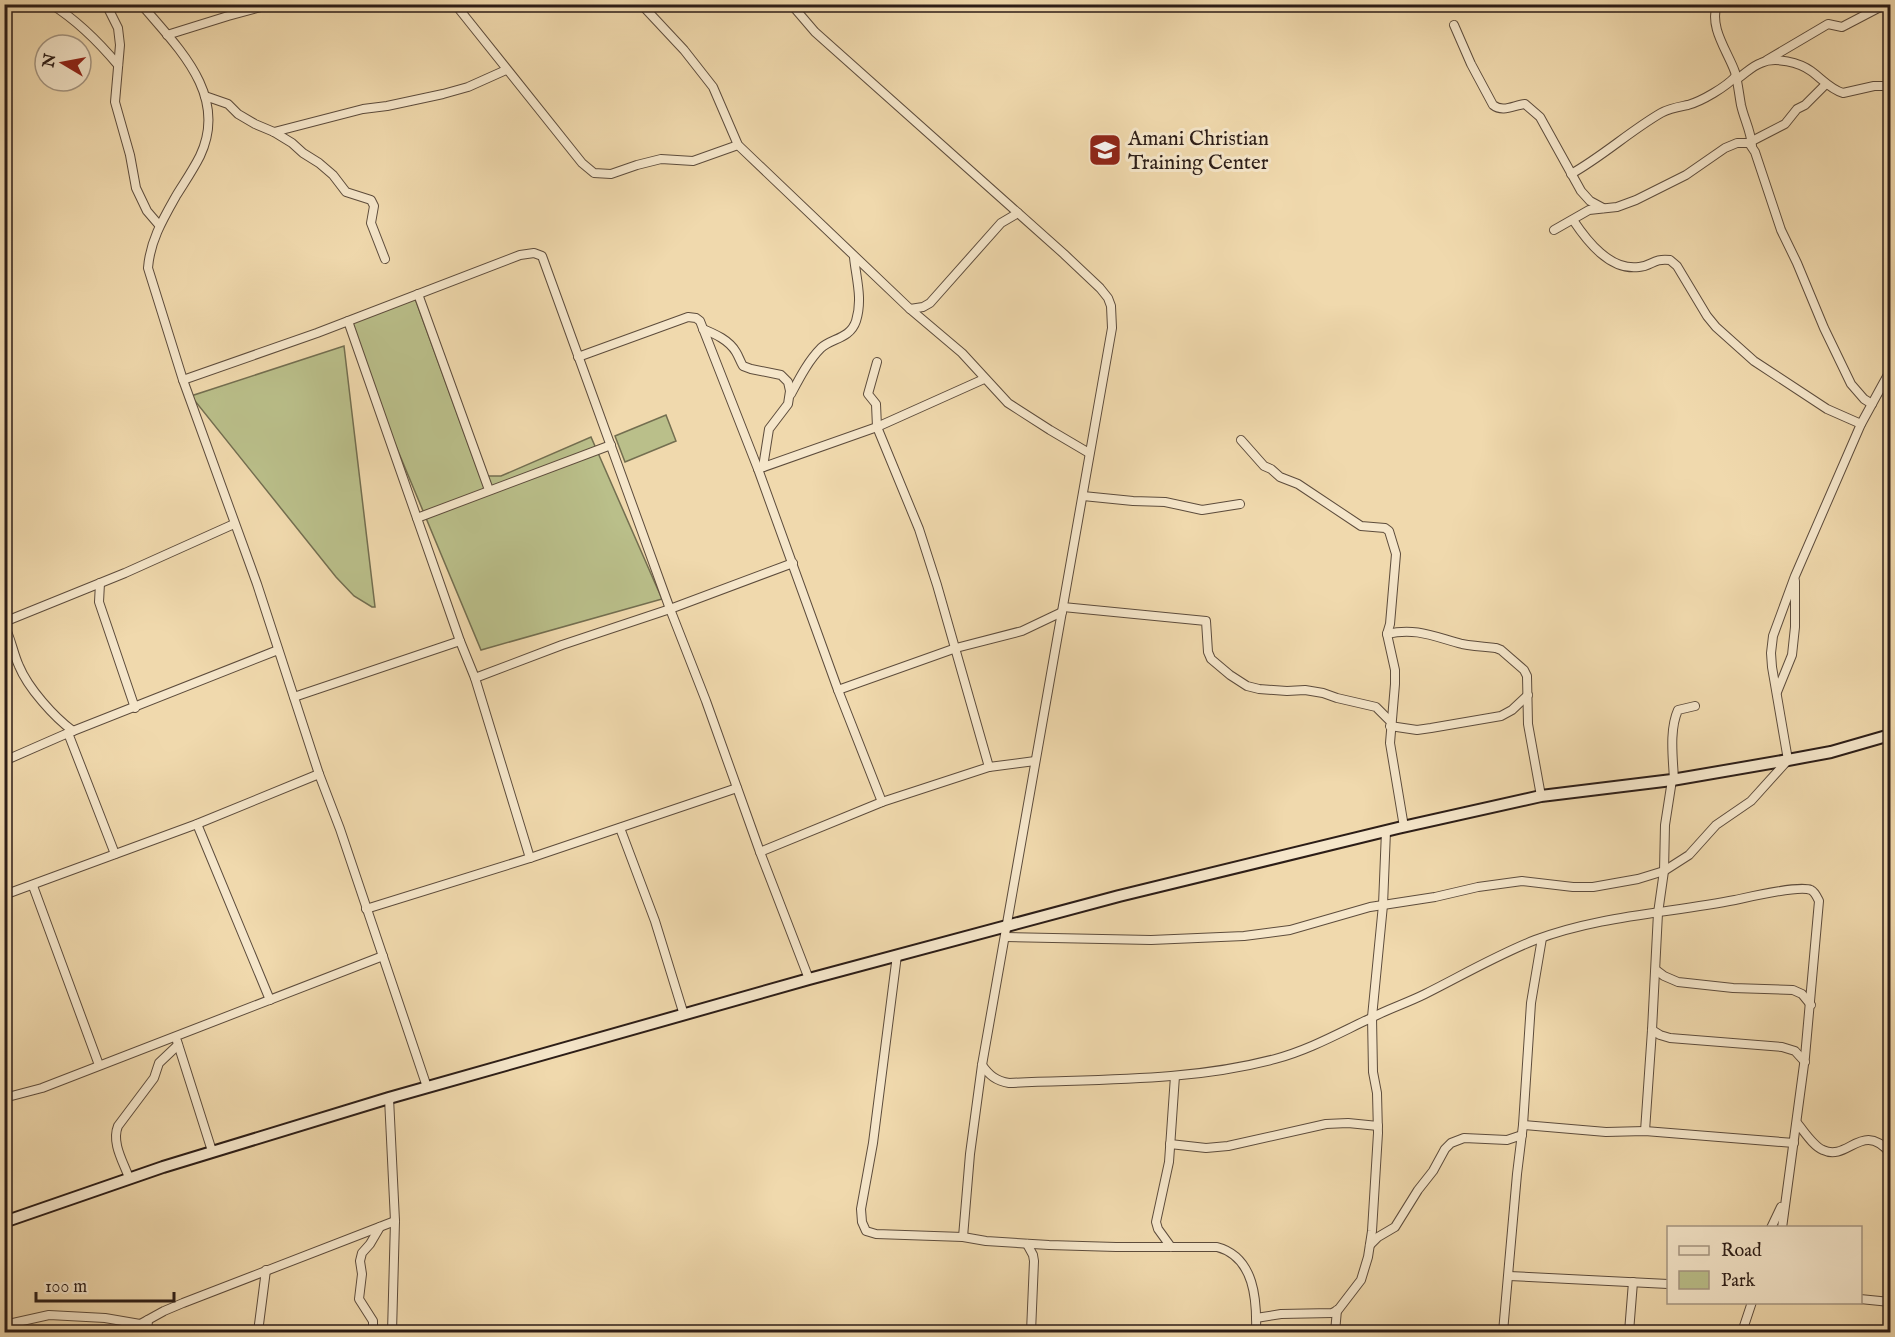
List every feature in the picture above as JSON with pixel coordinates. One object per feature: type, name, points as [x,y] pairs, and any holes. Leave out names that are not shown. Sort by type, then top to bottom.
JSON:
[{"type":"street","points":[[51,4],[92,34],[118,65]]},
{"type":"street","points":[[106,4],[118,28],[120,45],[116,102],[136,188],[147,211],[159,225]]},
{"type":"street","points":[[141,4],[198,75],[205,96],[209,122],[201,155],[159,225],[149,254],[148,268],[183,380],[256,584],[427,1087]]},
{"type":"street","points":[[167,35],[272,4]]},
{"type":"street","points":[[455,4],[582,163],[594,173],[610,174],[661,159],[688,162],[738,145]]},
{"type":"street","points":[[641,4],[684,50],[712,87],[738,145],[910,309],[962,353],[1008,403],[1022,414],[1089,453]]},
{"type":"street","points":[[791,4],[815,32],[1100,288],[1111,306],[1112,328],[982,1065],[970,1154],[963,1237]]},
{"type":"street","points":[[1717,4],[1716,28],[1736,77],[1752,144],[1781,230],[1851,384],[1864,399],[1872,404]]},
{"type":"street","points":[[1571,174],[1661,113],[1673,107],[1689,104],[1724,87],[1759,63],[1828,24],[1842,27],[1886,4]]},
{"type":"street","points":[[1890,21],[1890,47]]},
{"type":"street","points":[[1455,25],[1471,64],[1493,105],[1497,109],[1503,109],[1525,104],[1532,109],[1540,117],[1581,191],[1590,201],[1605,208]]},
{"type":"street","points":[[1765,61],[1798,63],[1826,84],[1843,93],[1874,86],[1890,86]]},
{"type":"street","points":[[274,132],[363,109],[443,94],[468,87],[506,70]]},
{"type":"street","points":[[1554,230],[1589,210],[1622,206],[1659,189],[1686,175],[1732,145],[1746,142],[1752,144],[1785,124],[1797,109],[1805,105],[1826,84]]},
{"type":"street","points":[[205,96],[228,104],[238,114],[274,132],[319,163],[346,192],[371,200],[374,206],[371,223],[385,258]]},
{"type":"street","points":[[910,309],[923,307],[930,303],[1001,223],[1018,213]]},
{"type":"street","points":[[1573,220],[1592,245],[1616,262],[1637,268],[1655,260],[1670,260],[1682,273],[1712,322],[1754,361],[1827,409],[1861,424]]},
{"type":"street","points":[[183,380],[348,321],[520,255],[534,253],[542,256],[808,979]]},
{"type":"street","points":[[761,468],[769,429],[784,410],[813,356],[824,346],[841,338],[856,322],[859,296],[854,256]]},
{"type":"street","points":[[417,294],[489,490]]},
{"type":"street","points":[[578,357],[688,318],[698,318],[761,468],[838,690],[882,802]]},
{"type":"street","points":[[348,321],[475,678],[530,858]]},
{"type":"street","points":[[703,329],[722,338],[730,345],[736,351],[743,366],[786,378],[789,398]]},
{"type":"street","points":[[877,362],[868,394],[876,404],[877,427],[919,529],[956,648],[989,767]]},
{"type":"street","points":[[1788,760],[1771,653],[1773,636],[1795,576],[1861,424],[1890,371]]},
{"type":"street","points":[[761,468],[877,427],[984,379]]},
{"type":"street","points":[[1241,440],[1264,466],[1280,477],[1298,484],[1361,526],[1385,528],[1389,531],[1396,554],[1390,624],[1387,634],[1395,678],[1391,752],[1404,827]]},
{"type":"street","points":[[417,518],[611,445]]},
{"type":"street","points":[[1083,496],[1165,502],[1202,510],[1240,504]]},
{"type":"street","points":[[115,854],[71,732],[50,709],[19,666],[11,638],[4,624],[234,524]]},
{"type":"street","points":[[475,678],[793,563]]},
{"type":"street","points":[[1776,693],[1792,655],[1795,627],[1795,576]]},
{"type":"street","points":[[100,583],[99,602],[135,708]]},
{"type":"street","points":[[838,690],[956,648],[1022,631],[1063,609],[1206,621],[1208,652],[1211,658],[1247,686],[1258,689],[1305,690],[1376,707],[1391,724],[1398,728],[1417,730],[1501,716],[1528,696]]},
{"type":"street","points":[[1387,634],[1405,630],[1415,631],[1501,650],[1524,670],[1527,676],[1528,724],[1541,796]]},
{"type":"street","points":[[294,697],[460,641]]},
{"type":"street","points":[[4,761],[278,650]]},
{"type":"street","points":[[1645,1131],[1653,1030],[1658,913],[1664,871],[1665,825],[1673,780],[1677,713],[1682,708],[1695,706]]},
{"type":"street","points":[[4,1222],[129,1178],[389,1098],[897,955],[1005,932],[1130,893],[1541,796],[1673,780],[1788,760],[1831,752],[1890,735]]},
{"type":"street","points":[[1005,932],[1151,940],[1244,936],[1290,930],[1383,905],[1435,897],[1478,887],[1522,881],[1573,888],[1606,886],[1664,871],[1689,855],[1716,825],[1751,801],[1788,760]]},
{"type":"street","points":[[760,852],[882,802],[989,767],[1035,761]]},
{"type":"street","points":[[4,895],[197,824],[319,774]]},
{"type":"street","points":[[366,909],[530,858],[737,788]]},
{"type":"street","points":[[197,824],[270,1000]]},
{"type":"street","points":[[620,828],[655,921],[684,1015]]},
{"type":"street","points":[[1256,1318],[1281,1314],[1332,1314],[1361,1280],[1369,1246],[1378,1126],[1377,1093],[1373,1072],[1372,1017],[1383,905],[1386,831]]},
{"type":"street","points":[[33,886],[99,1065]]},
{"type":"street","points":[[982,1065],[989,1075],[1009,1083],[1109,1081],[1220,1071],[1292,1054],[1542,938],[1596,923],[1767,893],[1801,889],[1811,891],[1819,901],[1811,1005],[1782,1226]]},
{"type":"street","points":[[1503,1332],[1523,1125],[1531,1003],[1542,938]]},
{"type":"street","points":[[897,955],[873,1143],[864,1185],[861,1222],[866,1231],[876,1234],[963,1237],[1048,1245],[1217,1247],[1229,1252],[1242,1263],[1254,1289],[1256,1332]]},
{"type":"street","points":[[4,1098],[42,1088],[383,956]]},
{"type":"street","points":[[1656,970],[1678,982],[1733,988],[1793,990],[1802,994],[1811,1005]]},
{"type":"street","points":[[1653,1030],[1670,1038],[1790,1048],[1805,1062]]},
{"type":"street","points":[[175,1036],[212,1152]]},
{"type":"street","points":[[129,1178],[116,1143],[116,1131],[154,1078],[159,1063],[178,1045]]},
{"type":"street","points":[[1171,1247],[1156,1222],[1166,1183],[1175,1076]]},
{"type":"street","points":[[389,1098],[395,1221],[392,1332]]},
{"type":"street","points":[[1170,1144],[1206,1148],[1228,1146],[1326,1124],[1348,1123],[1378,1126]]},
{"type":"street","points":[[1797,1123],[1825,1152],[1839,1151],[1869,1140],[1879,1142],[1890,1153]]},
{"type":"street","points":[[1523,1125],[1606,1132],[1645,1131],[1794,1143]]},
{"type":"street","points":[[1369,1246],[1378,1237],[1395,1227],[1451,1143],[1464,1138],[1507,1140],[1522,1135]]},
{"type":"street","points":[[1772,1226],[1786,1194]]},
{"type":"street","points":[[126,1332],[183,1303],[395,1221]]},
{"type":"street","points":[[373,1332],[374,1324],[359,1299],[362,1274],[360,1261],[362,1253],[380,1227]]},
{"type":"street","points":[[1027,1244],[1034,1259],[1031,1332]]},
{"type":"street","points":[[1034,1259],[1048,1245]]},
{"type":"street","points":[[258,1332],[266,1270]]},
{"type":"street","points":[[1509,1276],[1667,1284]]},
{"type":"street","points":[[1629,1332],[1633,1282]]},
{"type":"street","points":[[1862,1299],[1890,1302]]},
{"type":"street","points":[[1742,1332],[1751,1304]]},
{"type":"street","points":[[1335,1332],[1337,1310]]},
{"type":"street","points":[[4,1325],[49,1315],[83,1316],[140,1324]]},
{"type":"street","points":[[147,1332],[148,1320]]},
{"type":"green space","points":[[413,293],[480,476],[501,476],[591,437],[662,599],[481,650],[343,319]]},
{"type":"green space","points":[[344,346],[375,607],[354,596],[336,577],[191,396]]},
{"type":"green space","points":[[666,415],[676,441],[625,462],[615,436]]},
{"type":"place","name":"Amani Christian Training Center","points":[[1105,150]]}]
